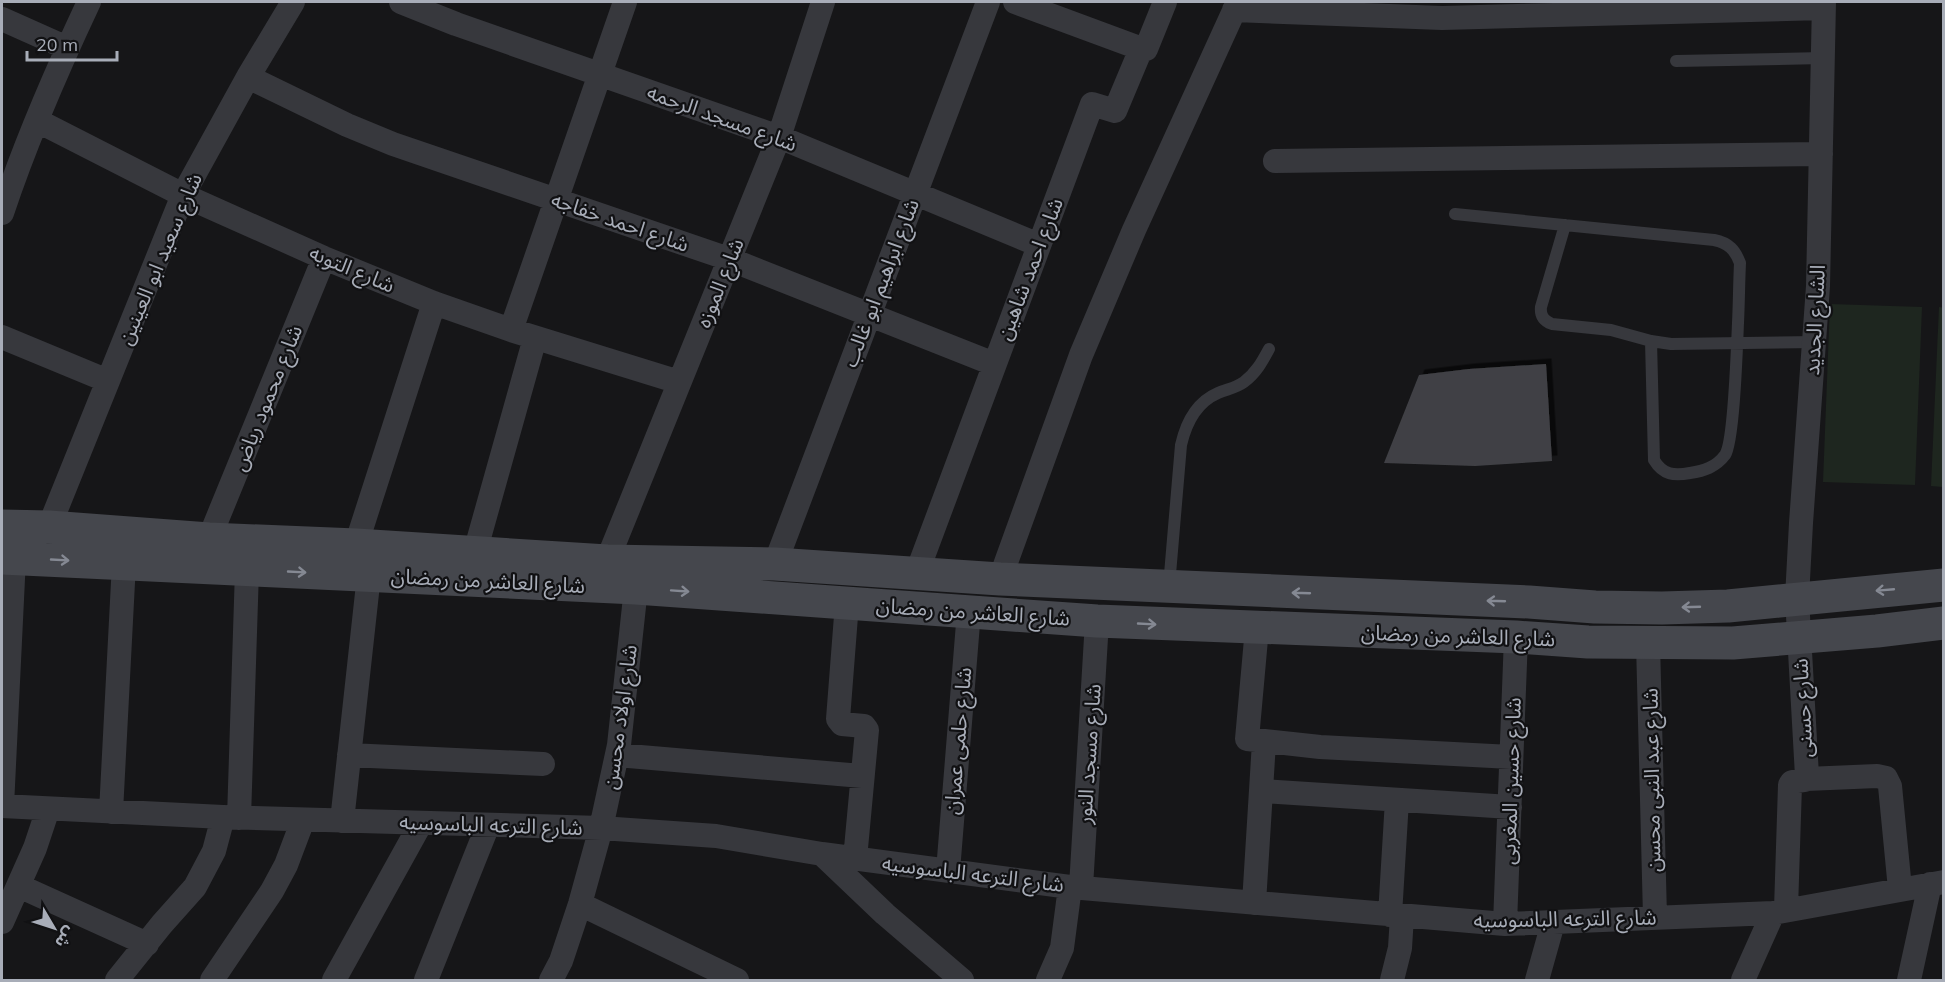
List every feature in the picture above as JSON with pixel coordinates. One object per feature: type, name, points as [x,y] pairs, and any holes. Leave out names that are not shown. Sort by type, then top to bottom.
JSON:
[{"type":"main road","name":"شارع العاشر من رمضان","points":[[2,526],[607,561],[775,564],[916,575],[1606,607],[1728,606],[1944,585]]},
{"type":"main road","name":"شارع العاشر من رمضان","points":[[8,558],[636,588],[1192,626],[1648,643],[1733,643],[1877,632],[1944,623]]},
{"type":"main road","points":[[1184,588],[1192,626]]},
{"type":"street","points":[[2,213],[6,183],[38,121],[67,48],[89,2]]},
{"type":"street","name":"شارع سعيد ابو العينين","points":[[49,527],[183,195],[292,2]]},
{"type":"street","name":"شارع مسجد الرحمه","points":[[401,2],[456,24],[779,137],[1039,245]]},
{"type":"street","points":[[511,330],[625,2]]},
{"type":"street","name":"شارع الموزه","points":[[607,561],[779,137],[823,2]]},
{"type":"street","name":"شارع ابراهيم ابو غالب","points":[[775,564],[988,2]]},
{"type":"street","points":[[1015,2],[1053,8],[1142,49]]},
{"type":"street","name":"شارع احمد شاهين","points":[[916,575],[1092,104],[1115,111],[1142,49],[1146,49],[1165,2]]},
{"type":"street","points":[[1000,579],[1082,355],[1138,220],[1236,6],[1442,18],[1659,7],[1823,5]]},
{"type":"street","name":"الشارع الجديد","points":[[1799,638],[1797,598],[1818,286],[1823,5]]},
{"type":"street","points":[[2,19],[67,48]]},
{"type":"street","name":"شارع احمد خفاجه","points":[[248,77],[347,125],[393,144],[729,259],[994,364]]},
{"type":"street","name":"شارع التوبه","points":[[38,121],[183,195],[324,258],[434,303],[535,338],[680,382]]},
{"type":"street","points":[[1275,161],[1821,154]]},
{"type":"street","name":"شارع محمود رياض","points":[[209,538],[324,258]]},
{"type":"street","points":[[356,545],[434,303]]},
{"type":"street","points":[[2,337],[108,381]]},
{"type":"street","points":[[475,552],[535,338]]},
{"type":"street","points":[[2,806],[8,558]]},
{"type":"street","points":[[111,812],[124,563]]},
{"type":"street","points":[[117,981],[195,887],[231,818],[247,570]]},
{"type":"street","points":[[342,820],[369,575]]},
{"type":"street","name":"شارع اولاد محسن","points":[[551,981],[561,961],[580,904],[601,828],[617,755],[636,588]]},
{"type":"street","points":[[847,603],[838,719],[842,724],[864,726],[867,730],[855,859]]},
{"type":"street","name":"شارع حلمى عمران","points":[[948,871],[969,611]]},
{"type":"street","name":"شارع مسجد النور","points":[[1048,981],[1062,948],[1075,887],[1097,621]]},
{"type":"street","points":[[1257,628],[1246,739],[1353,749],[1511,757]]},
{"type":"street","name":"شارع حسين المغربى","points":[[1505,924],[1516,637]]},
{"type":"street","name":"شارع حسنى","points":[[1780,911],[1790,785],[1808,776],[1799,638]]},
{"type":"street","name":"شارع عبد النبى محسن","points":[[1648,643],[1655,917]]},
{"type":"street","points":[[1254,903],[1264,742]]},
{"type":"street","points":[[349,755],[543,764]]},
{"type":"street","points":[[617,755],[862,776]]},
{"type":"street","points":[[1806,779],[1877,776],[1886,778],[1890,786],[1900,889]]},
{"type":"street","points":[[1261,791],[1510,807]]},
{"type":"street","points":[[1392,981],[1400,948],[1396,915],[1397,800]]},
{"type":"street","name":"شارع الترعه الباسوسيه","points":[[2,806],[231,818],[601,828],[716,836],[855,859],[1075,887],[1505,924],[1780,911],[1937,883]]},
{"type":"street","points":[[2,922],[35,848],[48,809]]},
{"type":"street","points":[[212,981],[272,891],[286,865],[303,820]]},
{"type":"street","points":[[334,981],[421,823]]},
{"type":"street","points":[[426,981],[488,825]]},
{"type":"street","points":[[822,854],[885,914],[962,981]]},
{"type":"street","points":[[1909,981],[1937,883]]},
{"type":"street","points":[[19,886],[147,944]]},
{"type":"street","points":[[580,904],[737,981]]},
{"type":"street","points":[[1743,981],[1780,911]]},
{"type":"street","points":[[1537,981],[1554,923]]},
{"type":"lane","points":[[1676,61],[1823,58]]},
{"type":"lane","points":[[1455,214],[1714,240],[1730,246],[1740,263],[1730,446],[1726,454],[1705,471],[1679,475],[1662,471],[1654,460],[1651,342]]},
{"type":"lane","points":[[1565,225],[1541,307],[1542,318],[1552,324],[1611,330],[1651,342],[1671,344],[1815,342]]},
{"type":"lane","points":[[1184,588],[1181,445],[1187,425],[1197,409],[1210,397],[1243,383],[1253,375],[1269,349]]},
{"type":"shaded area","points":[[1830,304],[1922,307],[1915,485],[1823,482]]},
{"type":"shaded area","points":[[1939,307],[1944,308],[1943,487],[1931,486]]},
{"type":"building","points":[[1546,364],[1552,461],[1475,466],[1384,463],[1419,375]]}]
